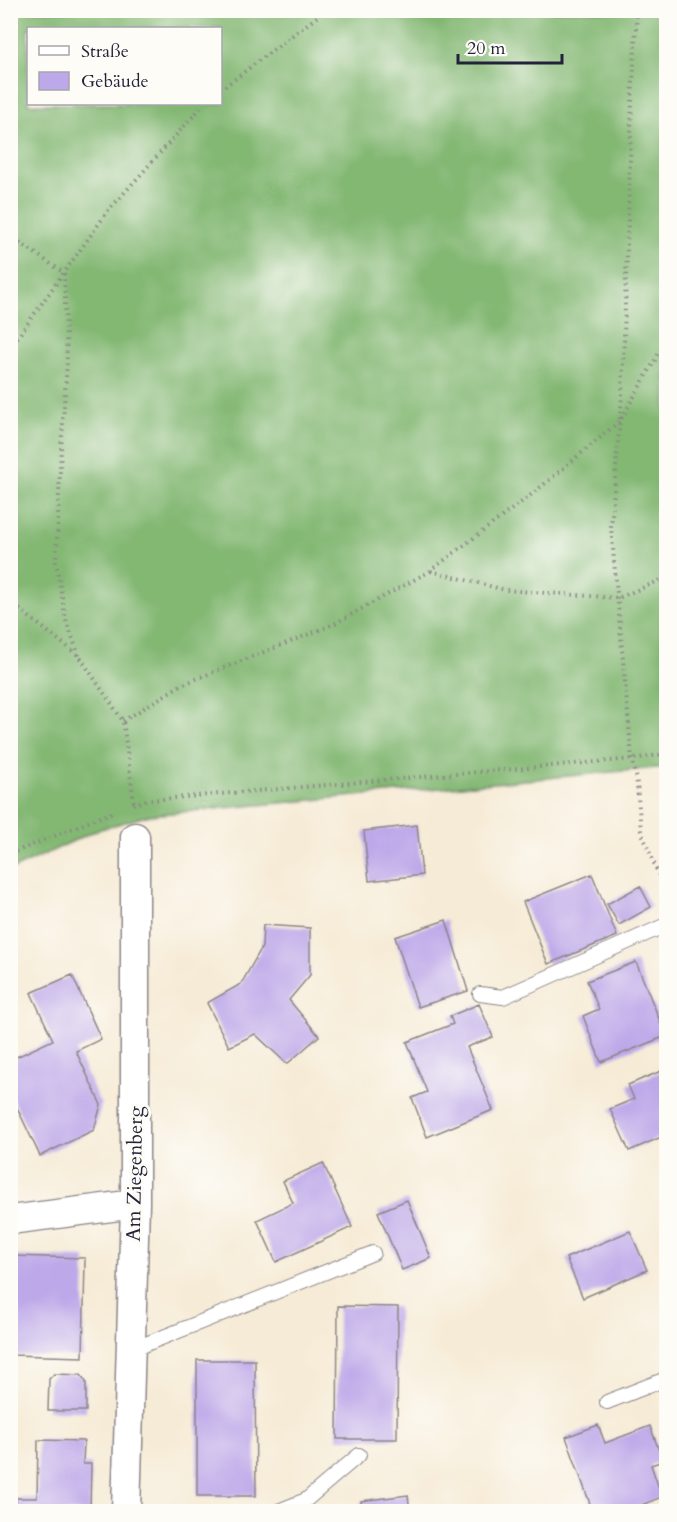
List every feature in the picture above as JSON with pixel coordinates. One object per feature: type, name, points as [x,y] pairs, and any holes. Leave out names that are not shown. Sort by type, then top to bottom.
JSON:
[{"type":"street","name":"Am Ziegenberg","points":[[126,1512],[135,1204],[135,837]]},
{"type":"street","points":[[10,1220],[135,1204]]},
{"type":"lane","points":[[480,994],[503,997],[666,925]]},
{"type":"lane","points":[[131,1350],[373,1253]]},
{"type":"lane","points":[[607,1402],[666,1379]]},
{"type":"lane","points":[[276,1512],[306,1500],[359,1455]]},
{"type":"path","points":[[222,88],[326,10]]},
{"type":"path","points":[[637,10],[620,421],[611,526],[632,759],[636,774],[641,831],[666,893]]},
{"type":"path","points":[[10,348],[108,211],[203,105]]},
{"type":"path","points":[[10,236],[64,273]]},
{"type":"path","points":[[64,273],[67,363],[56,562],[66,620],[79,656],[123,721],[134,803]]},
{"type":"path","points":[[123,721],[181,685],[332,625],[430,571],[536,491],[620,421],[658,355],[666,351]]},
{"type":"path","points":[[430,571],[505,590],[618,598],[666,578]]},
{"type":"path","points":[[10,602],[79,656]]},
{"type":"path","points":[[10,854],[134,803],[632,759],[666,753]]},
{"type":"green space","points":[[10,11],[666,11],[666,767],[150,815],[97,830],[11,870]]},
{"type":"building","points":[[417,825],[422,875],[369,881],[364,831]]},
{"type":"building","points":[[592,874],[617,936],[548,964],[523,902]]},
{"type":"building","points":[[640,886],[651,907],[619,925],[607,904]]},
{"type":"building","points":[[446,920],[468,991],[418,1007],[395,937]]},
{"type":"building","points":[[263,925],[310,928],[310,975],[289,1000],[319,1036],[287,1064],[255,1034],[229,1047],[207,1003],[241,984],[262,947]]},
{"type":"building","points":[[636,962],[666,1036],[601,1062],[583,1016],[599,1009],[587,981]]},
{"type":"building","points":[[72,975],[101,1039],[76,1051],[101,1105],[94,1130],[40,1156],[10,1093],[10,1060],[53,1040],[31,993]]},
{"type":"building","points":[[479,1004],[493,1037],[467,1047],[493,1110],[427,1137],[412,1098],[427,1092],[407,1042],[453,1024],[450,1016]]},
{"type":"building","points":[[666,1069],[666,1135],[629,1151],[610,1109],[634,1099],[628,1085]]},
{"type":"building","points":[[323,1163],[352,1227],[276,1262],[257,1220],[293,1203],[283,1181]]},
{"type":"building","points":[[407,1200],[431,1258],[402,1270],[378,1212]]},
{"type":"building","points":[[630,1231],[647,1270],[583,1298],[566,1258]]},
{"type":"building","points":[[10,1256],[85,1258],[83,1357],[10,1355]]},
{"type":"building","points":[[338,1306],[398,1307],[397,1439],[337,1439]]},
{"type":"building","points":[[197,1360],[255,1360],[256,1496],[197,1496]]},
{"type":"building","points":[[54,1374],[81,1375],[86,1382],[86,1411],[48,1411],[49,1379]]},
{"type":"building","points":[[598,1425],[605,1443],[650,1426],[663,1461],[651,1465],[662,1497],[624,1512],[593,1512],[566,1437]]},
{"type":"building","points":[[38,1440],[84,1441],[83,1464],[91,1464],[90,1512],[16,1512],[16,1498],[37,1498]]},
{"type":"building","points":[[408,1495],[410,1512],[362,1512],[361,1501]]}]
